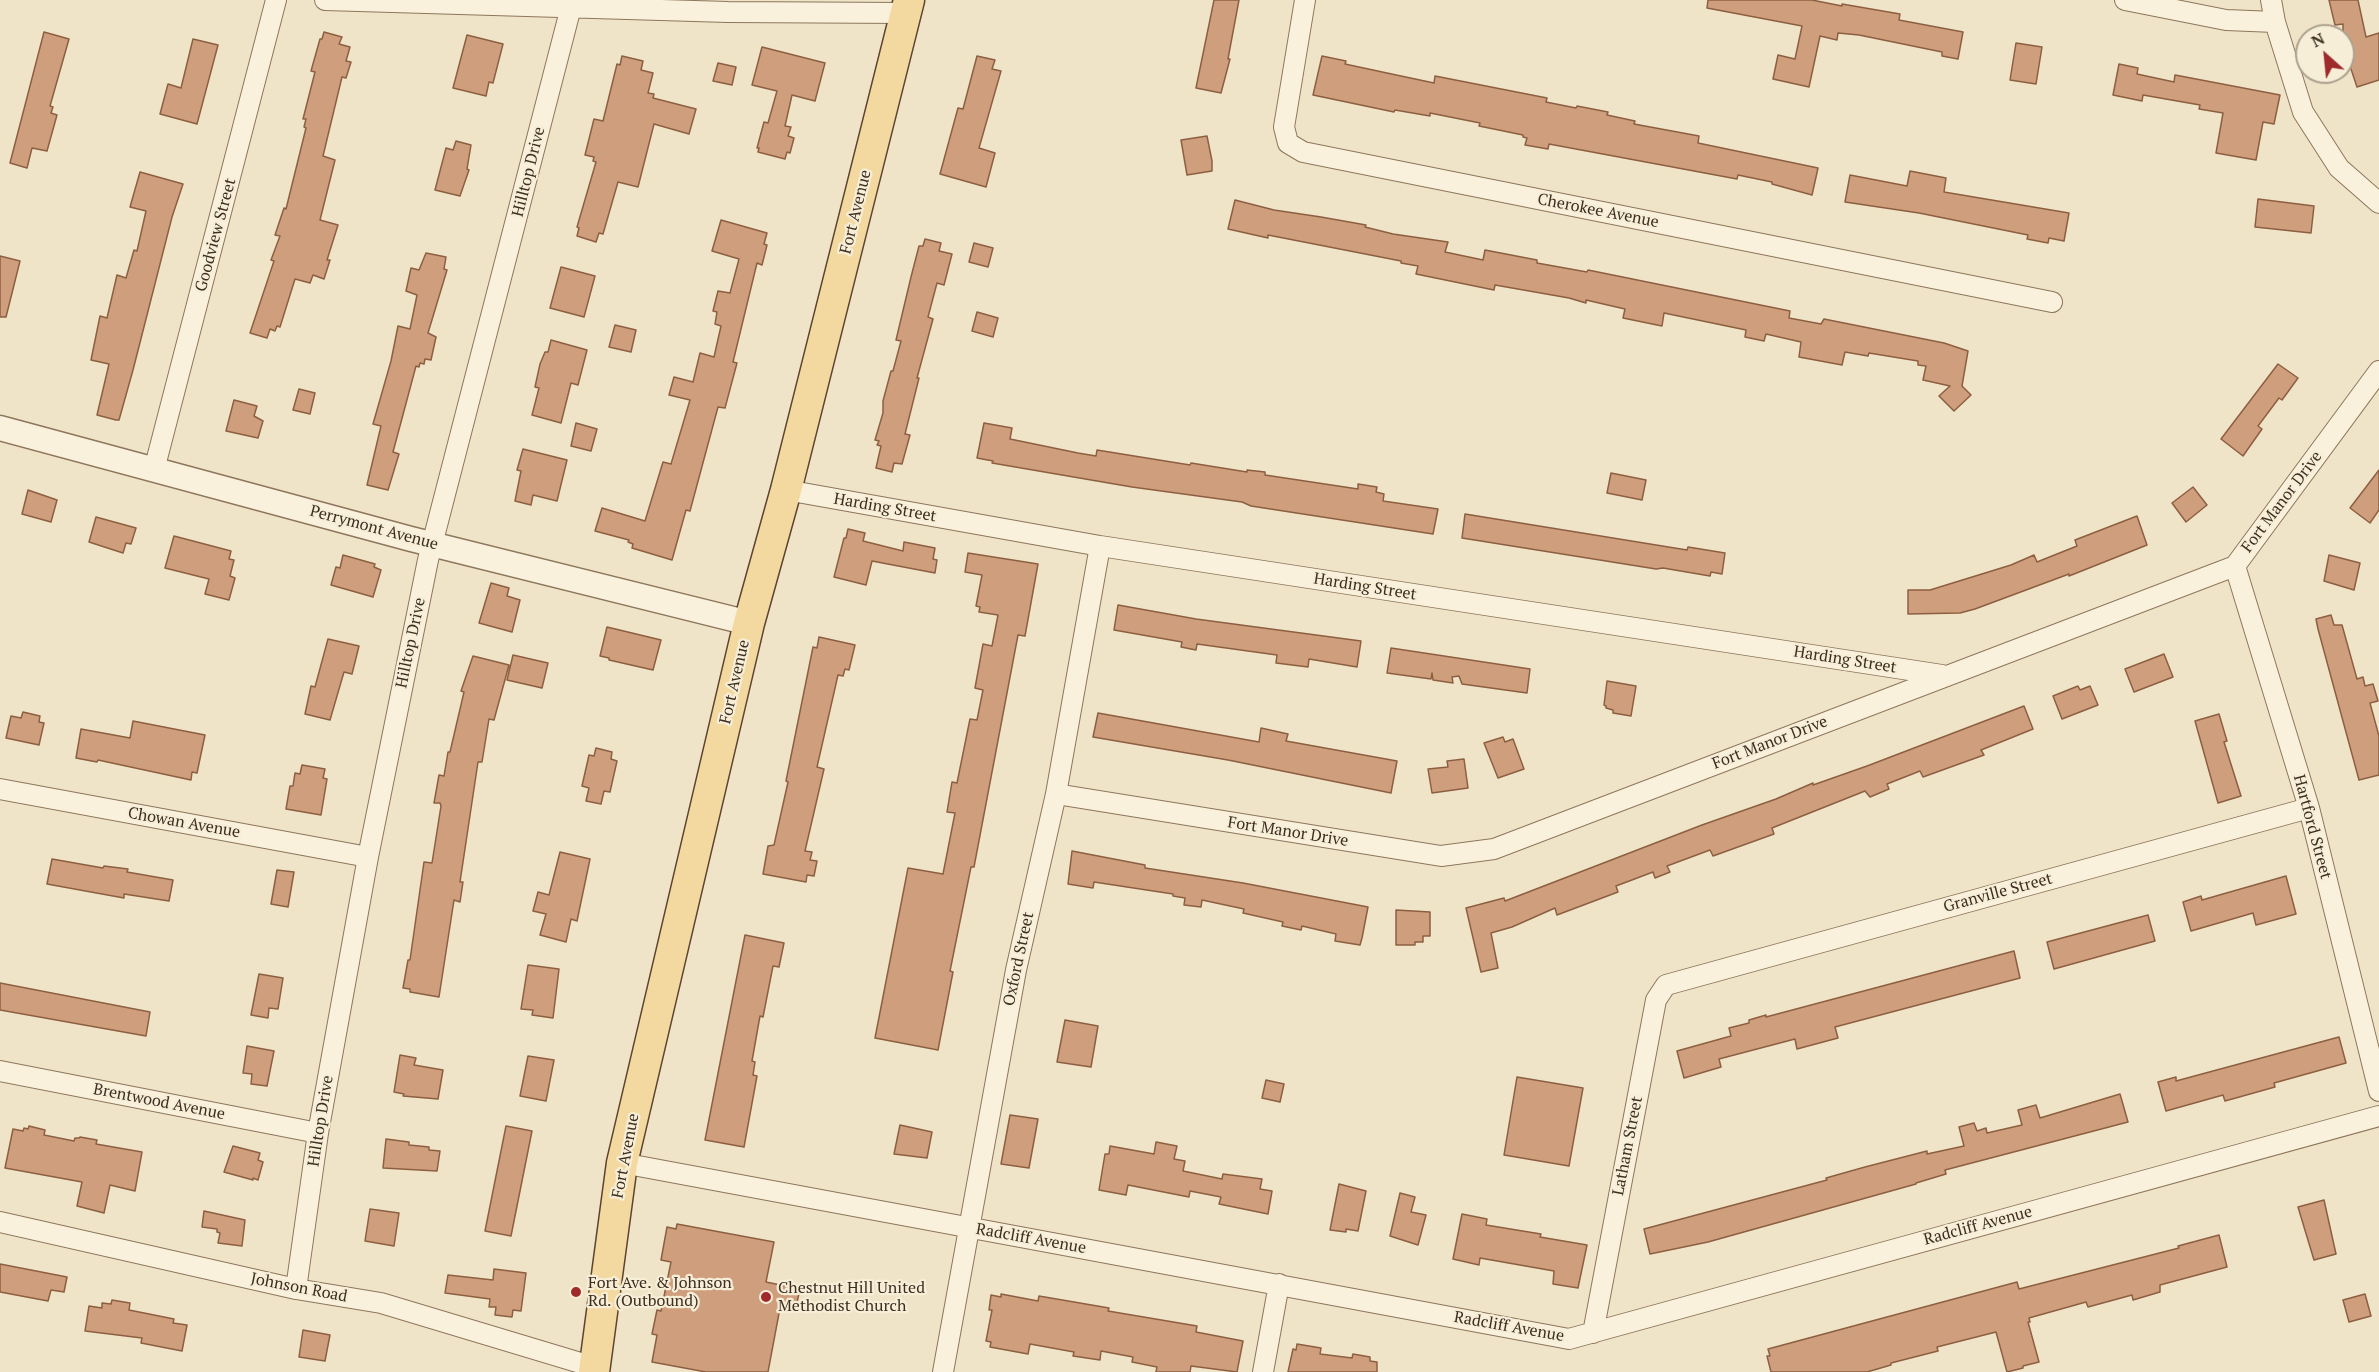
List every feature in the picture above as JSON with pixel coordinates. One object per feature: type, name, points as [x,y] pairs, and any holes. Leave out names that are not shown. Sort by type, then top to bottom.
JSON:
[{"type":"main road","name":"Fort Avenue","points":[[594,1370],[622,1162],[748,623],[786,490],[907,7]]},
{"type":"street","name":"Goodview Street","points":[[154,470],[276,0]]},
{"type":"street","points":[[325,0],[728,12],[907,7]]},
{"type":"street","name":"Cherokee Avenue","points":[[1305,0],[1284,127],[1288,143],[1303,153],[2052,302]]},
{"type":"street","points":[[2125,0],[2226,20],[2275,22]]},
{"type":"street","points":[[2271,0],[2275,22],[2303,112],[2340,168],[2379,202]]},
{"type":"street","name":"Hilltop Drive","points":[[296,1289],[318,1133],[368,857],[428,561],[571,8]]},
{"type":"street","name":"Fort Manor Drive","points":[[1056,795],[1441,856],[1494,849],[2235,566],[2379,371]]},
{"type":"street","name":"Perrymont Avenue","points":[[0,428],[434,544],[748,623]]},
{"type":"street","name":"Harding Street","points":[[786,490],[1101,546],[1945,676]]},
{"type":"street","name":"Oxford Street","points":[[943,1372],[1016,970],[1056,795],[1101,546]]},
{"type":"street","name":"Hartford Street","points":[[2235,566],[2309,808],[2379,1091]]},
{"type":"street","name":"Chowan Avenue","points":[[0,789],[368,857]]},
{"type":"street","name":"Granville Street","points":[[1688,978],[2309,808]]},
{"type":"street","name":"Latham Street","points":[[1593,1333],[1656,1000],[1666,985],[1688,978]]},
{"type":"street","name":"Brentwood Avenue","points":[[0,1071],[318,1133]]},
{"type":"street","name":"Radcliff Avenue","points":[[622,1162],[1569,1339],[2379,1116]]},
{"type":"street","name":"Johnson Road","points":[[0,1222],[296,1289],[381,1303],[594,1370]]},
{"type":"street","points":[[1263,1372],[1280,1284]]},
{"type":"building","points":[[1214,0],[1239,0],[1228,59],[1230,59],[1221,93],[1196,88]]},
{"type":"building","points":[[1708,0],[1812,0],[1900,14],[1899,20],[1963,32],[1958,59],[1942,56],[1942,52],[1859,35],[1838,33],[1837,40],[1820,36],[1809,87],[1773,79],[1778,55],[1795,59],[1802,26],[1707,8]]},
{"type":"building","points":[[2329,0],[2358,0],[2366,37],[2379,33],[2379,80],[2357,87],[2355,81],[2355,24],[2335,24]]},
{"type":"building","points":[[44,32],[69,39],[50,106],[53,107],[51,113],[57,115],[47,151],[32,148],[27,168],[10,163]]},
{"type":"building","points":[[324,32],[342,37],[339,44],[350,47],[346,61],[351,62],[346,78],[342,77],[323,156],[335,160],[320,220],[338,225],[327,260],[330,260],[324,279],[313,275],[310,283],[295,279],[280,327],[277,326],[275,331],[270,329],[267,338],[250,333],[274,261],[271,260],[280,236],[275,235],[284,208],[286,209],[306,128],[304,127],[306,119],[303,119],[315,72],[311,71]]},
{"type":"building","points":[[467,35],[503,44],[493,83],[489,82],[486,96],[453,88]]},
{"type":"building","points":[[193,39],[218,45],[197,124],[160,114],[168,84],[181,88]]},
{"type":"building","points":[[2016,43],[2042,47],[2036,84],[2010,80]]},
{"type":"building","points":[[762,47],[825,63],[815,101],[792,95],[785,126],[791,127],[788,136],[794,138],[790,153],[787,152],[785,159],[758,152],[759,148],[757,148],[764,122],[768,123],[777,91],[752,85]]},
{"type":"building","points":[[622,56],[643,61],[641,70],[653,73],[648,93],[654,94],[653,98],[696,109],[689,134],[654,124],[638,187],[618,182],[603,234],[599,233],[596,242],[577,236],[579,228],[577,227],[596,162],[593,161],[594,157],[585,155],[594,119],[603,121],[617,64],[620,65]]},
{"type":"building","points":[[977,56],[995,60],[992,69],[1001,71],[979,148],[995,153],[986,187],[940,174],[958,108],[963,109]]},
{"type":"building","points":[[1322,56],[1346,61],[1345,64],[1434,83],[1435,76],[1547,98],[1546,102],[1608,112],[1607,115],[1635,121],[1634,124],[1699,136],[1698,143],[1818,168],[1812,195],[1772,184],[1772,182],[1738,175],[1737,179],[1549,144],[1548,149],[1525,145],[1527,138],[1523,135],[1479,126],[1480,123],[1430,113],[1430,116],[1395,110],[1394,112],[1313,95]]},
{"type":"building","points":[[718,63],[736,67],[732,85],[713,81]]},
{"type":"building","points":[[2119,64],[2138,68],[2137,74],[2174,82],[2175,75],[2280,95],[2274,124],[2263,122],[2256,160],[2216,153],[2223,113],[2199,109],[2200,105],[2143,95],[2142,101],[2113,95]]},
{"type":"building","points":[[1207,136],[1212,171],[1187,175],[1181,140]]},
{"type":"building","points":[[456,141],[471,145],[467,169],[469,170],[460,196],[435,190],[446,148],[453,150]]},
{"type":"building","points":[[1910,171],[1946,178],[1944,192],[2069,213],[2064,241],[2049,238],[2048,243],[2027,239],[2028,235],[1919,213],[1845,202],[1850,175],[1907,186]]},
{"type":"building","points":[[140,172],[183,184],[172,217],[119,420],[116,420],[97,415],[109,364],[91,360],[100,316],[107,318],[117,275],[126,278],[134,250],[137,251],[146,211],[130,207]]},
{"type":"building","points":[[2258,199],[2314,206],[2311,233],[2255,227]]},
{"type":"building","points":[[1235,200],[1274,210],[1366,225],[1365,227],[1393,234],[1448,242],[1445,252],[1483,260],[1485,250],[1537,260],[1537,263],[1587,272],[1588,270],[1790,311],[1789,318],[1821,324],[1824,319],[1944,343],[1968,351],[1962,386],[1971,395],[1954,411],[1939,396],[1950,386],[1923,380],[1926,366],[1918,365],[1918,361],[1869,353],[1868,356],[1845,352],[1842,365],[1799,357],[1801,342],[1766,334],[1764,341],[1745,337],[1746,330],[1664,313],[1662,326],[1623,318],[1625,309],[1586,300],[1586,303],[1495,285],[1494,290],[1416,274],[1418,266],[1401,263],[1401,261],[1228,229]]},
{"type":"building","points":[[721,220],[767,233],[764,244],[767,245],[762,265],[757,263],[733,362],[737,363],[725,408],[718,407],[690,511],[686,510],[672,560],[632,548],[633,544],[628,542],[629,540],[595,531],[602,508],[645,521],[663,462],[671,464],[690,400],[669,395],[674,377],[693,382],[700,353],[714,357],[721,326],[715,324],[717,312],[713,311],[718,291],[730,293],[739,259],[712,251]]},
{"type":"building","points":[[925,239],[941,243],[939,251],[952,254],[944,285],[937,283],[928,317],[933,319],[905,434],[910,435],[902,464],[894,463],[892,472],[876,468],[881,446],[877,445],[879,441],[875,440],[883,413],[883,401],[901,341],[896,340],[911,277],[919,246],[923,246]]},
{"type":"building","points":[[974,243],[993,248],[988,267],[969,262]]},
{"type":"building","points":[[426,253],[446,257],[444,269],[447,270],[428,333],[436,337],[431,360],[425,359],[424,364],[420,363],[419,367],[416,366],[393,452],[399,454],[388,490],[367,485],[381,426],[373,424],[391,361],[398,326],[410,329],[417,295],[406,291],[411,268],[419,270]]},
{"type":"building","points":[[0,256],[20,261],[6,317],[0,317]]},
{"type":"building","points":[[561,267],[595,276],[584,317],[550,308]]},
{"type":"building","points":[[977,312],[998,318],[993,337],[972,331]]},
{"type":"building","points":[[615,325],[636,330],[631,352],[609,347]]},
{"type":"building","points":[[551,340],[587,350],[578,385],[571,383],[561,423],[532,415],[539,388],[535,387],[540,364],[545,352],[548,352]]},
{"type":"building","points":[[2278,364],[2298,378],[2258,426],[2262,429],[2243,456],[2221,439]]},
{"type":"building","points":[[299,389],[315,393],[310,414],[293,410]]},
{"type":"building","points":[[234,400],[257,406],[254,416],[263,421],[258,438],[226,431]]},
{"type":"building","points":[[576,423],[597,429],[591,451],[571,446]]},
{"type":"building","points":[[984,423],[1012,428],[1010,439],[1096,456],[1097,450],[1190,465],[1191,463],[1247,472],[1247,470],[1265,472],[1265,475],[1358,489],[1358,484],[1377,487],[1376,492],[1384,494],[1383,501],[1438,509],[1433,534],[992,463],[993,461],[977,458]]},
{"type":"building","points":[[523,449],[567,460],[557,501],[533,495],[531,505],[515,501],[521,471],[517,470]]},
{"type":"building","points":[[2379,470],[2379,510],[2370,523],[2350,508]]},
{"type":"building","points":[[1611,473],[1646,480],[1642,500],[1607,493]]},
{"type":"building","points":[[2193,487],[2207,505],[2186,522],[2172,503]]},
{"type":"building","points":[[28,490],[57,500],[51,522],[22,514]]},
{"type":"building","points":[[1465,514],[1687,550],[1688,547],[1725,553],[1722,574],[1711,572],[1710,576],[1663,568],[1656,569],[1462,538]]},
{"type":"building","points":[[2137,516],[2147,545],[2069,576],[2069,574],[1975,609],[1960,613],[1908,614],[1908,590],[1930,590],[2011,565],[2034,555],[2037,562],[2077,546],[2075,540]]},
{"type":"building","points":[[96,517],[136,528],[131,544],[126,543],[123,553],[89,542]]},
{"type":"building","points":[[848,529],[865,533],[863,541],[903,551],[904,542],[935,548],[933,559],[937,560],[935,573],[872,561],[866,585],[834,577]]},
{"type":"building","points":[[174,536],[231,551],[229,559],[234,560],[230,576],[235,578],[229,600],[205,594],[209,579],[165,568]]},
{"type":"building","points":[[968,553],[1038,564],[1025,636],[1018,635],[974,867],[971,867],[950,971],[953,972],[938,1050],[875,1038],[908,868],[943,874],[955,813],[947,812],[952,782],[957,783],[970,719],[977,720],[983,690],[975,688],[983,644],[992,646],[998,615],[979,612],[980,607],[976,606],[982,575],[965,572]]},
{"type":"building","points":[[343,555],[375,564],[374,567],[381,570],[373,597],[331,585],[336,567],[340,568]]},
{"type":"building","points":[[2329,555],[2360,563],[2354,590],[2324,581]]},
{"type":"building","points":[[491,583],[509,588],[507,596],[520,600],[512,632],[479,623]]},
{"type":"building","points":[[1118,605],[1196,619],[1361,641],[1357,667],[1309,659],[1308,667],[1276,663],[1277,655],[1197,644],[1196,650],[1181,647],[1182,642],[1114,630]]},
{"type":"building","points":[[2331,615],[2334,625],[2342,625],[2357,679],[2363,677],[2365,686],[2373,684],[2378,701],[2370,703],[2379,736],[2379,775],[2359,780],[2316,619]]},
{"type":"building","points":[[607,627],[661,640],[653,670],[600,656]]},
{"type":"building","points":[[819,637],[855,645],[849,670],[845,669],[843,676],[838,675],[817,767],[824,769],[805,851],[812,852],[810,860],[817,861],[814,876],[807,875],[806,882],[763,874],[768,846],[774,845],[813,647],[817,648]]},
{"type":"building","points":[[328,639],[359,646],[352,674],[344,672],[330,720],[305,714],[311,686],[315,687]]},
{"type":"building","points":[[1391,648],[1530,669],[1527,693],[1462,684],[1459,676],[1452,677],[1453,683],[1433,680],[1432,673],[1431,679],[1387,673]]},
{"type":"building","points":[[2164,654],[2173,677],[2134,692],[2125,669]]},
{"type":"building","points":[[513,655],[548,663],[542,688],[507,680]]},
{"type":"building","points":[[473,656],[509,665],[494,720],[489,719],[482,762],[478,762],[460,882],[463,882],[460,902],[454,900],[439,997],[410,992],[410,989],[403,988],[408,960],[410,960],[424,862],[432,863],[441,806],[440,803],[434,803],[439,775],[444,776],[464,692],[461,691]]},
{"type":"building","points":[[1607,681],[1636,686],[1631,716],[1613,713],[1613,710],[1606,708],[1604,705]]},
{"type":"building","points":[[2078,686],[2080,690],[2090,686],[2098,705],[2062,719],[2053,696]]},
{"type":"building","points":[[2024,706],[2033,729],[1981,750],[1984,755],[1923,777],[1920,771],[1887,784],[1889,789],[1870,797],[1865,791],[1772,828],[1774,834],[1713,856],[1710,850],[1667,866],[1670,872],[1655,878],[1653,872],[1616,886],[1618,892],[1557,915],[1555,908],[1512,927],[1491,933],[1498,968],[1481,972],[1466,908],[1504,898],[1505,901],[1813,783],[1813,785],[1867,766]]},
{"type":"building","points":[[23,712],[40,716],[39,722],[44,723],[39,745],[6,738],[11,716],[21,718]]},
{"type":"building","points":[[1098,713],[1259,742],[1261,728],[1288,734],[1286,741],[1397,761],[1391,793],[1228,760],[1093,737]]},
{"type":"building","points":[[2219,714],[2227,741],[2224,742],[2241,796],[2218,803],[2195,721]]},
{"type":"building","points":[[133,721],[205,735],[197,773],[192,772],[191,780],[98,760],[97,762],[76,758],[81,729],[130,738]]},
{"type":"building","points":[[1503,737],[1505,742],[1513,739],[1524,769],[1498,778],[1484,743]]},
{"type":"building","points":[[596,748],[612,752],[611,759],[617,761],[610,792],[604,791],[601,804],[586,801],[589,788],[582,786],[589,755],[594,756]]},
{"type":"building","points":[[1464,759],[1468,788],[1432,793],[1428,769],[1448,767],[1447,761]]},
{"type":"building","points":[[302,765],[325,769],[323,778],[327,779],[321,815],[286,809],[290,786],[293,786],[295,773],[300,774]]},
{"type":"building","points":[[1072,851],[1145,865],[1145,868],[1243,883],[1368,907],[1360,945],[1335,941],[1336,934],[1302,926],[1301,930],[1282,926],[1283,922],[1243,913],[1244,909],[1202,900],[1201,907],[1184,905],[1185,898],[1173,896],[1173,894],[1094,882],[1093,888],[1068,884]]},
{"type":"building","points":[[560,852],[590,859],[577,921],[571,919],[566,942],[540,935],[546,914],[533,911],[538,892],[549,895]]},
{"type":"building","points":[[52,859],[103,868],[104,866],[128,869],[127,872],[173,880],[169,901],[124,894],[124,898],[47,884]]},
{"type":"building","points":[[277,870],[294,872],[288,907],[271,904]]},
{"type":"building","points":[[2286,876],[2296,914],[2256,925],[2253,913],[2191,931],[2183,902],[2201,896],[2202,900]]},
{"type":"building","points":[[1396,910],[1430,912],[1430,936],[1423,936],[1423,942],[1415,942],[1415,945],[1396,945]]},
{"type":"building","points":[[2148,915],[2155,941],[2054,969],[2047,942]]},
{"type":"building","points":[[745,935],[784,943],[779,967],[773,966],[763,1017],[760,1016],[752,1061],[755,1062],[753,1075],[757,1076],[744,1147],[705,1140]]},
{"type":"building","points":[[2014,951],[2020,978],[1835,1027],[1838,1038],[1797,1049],[1795,1039],[1719,1059],[1721,1067],[1684,1078],[1677,1051],[1731,1036],[1729,1028],[1749,1023],[1749,1020]]},
{"type":"building","points":[[528,965],[559,969],[553,1018],[532,1015],[533,1010],[521,1009]]},
{"type":"building","points":[[259,974],[283,978],[278,1009],[269,1008],[268,1018],[251,1015]]},
{"type":"building","points":[[0,983],[150,1012],[146,1036],[0,1010]]},
{"type":"building","points":[[1065,1020],[1098,1026],[1091,1067],[1057,1062]]},
{"type":"building","points":[[2339,1037],[2346,1063],[2274,1083],[2275,1087],[2225,1101],[2223,1095],[2166,1111],[2158,1082],[2176,1077],[2176,1081]]},
{"type":"building","points":[[247,1046],[274,1051],[267,1086],[251,1084],[252,1074],[243,1073]]},
{"type":"building","points":[[400,1055],[416,1058],[414,1065],[443,1070],[438,1099],[403,1096],[404,1094],[394,1092]]},
{"type":"building","points":[[528,1056],[554,1060],[546,1101],[520,1096]]},
{"type":"building","points":[[1517,1077],[1583,1088],[1569,1166],[1504,1155]]},
{"type":"building","points":[[1266,1080],[1284,1084],[1280,1102],[1262,1098]]},
{"type":"building","points":[[2120,1094],[2128,1122],[1945,1170],[1946,1174],[1916,1184],[1708,1242],[1650,1254],[1644,1229],[1827,1180],[1826,1178],[1865,1167],[1927,1151],[1927,1154],[1964,1146],[1959,1127],[1974,1123],[1977,1131],[1986,1128],[1987,1133],[2022,1125],[2018,1110],[2036,1105],[2040,1118]]},
{"type":"building","points":[[1010,1115],[1038,1119],[1029,1168],[1001,1164]]},
{"type":"building","points":[[900,1125],[932,1132],[927,1158],[894,1154]]},
{"type":"building","points":[[29,1126],[45,1130],[44,1135],[74,1141],[75,1138],[80,1137],[97,1140],[96,1144],[142,1152],[135,1191],[110,1185],[104,1213],[77,1206],[82,1182],[5,1168],[13,1129],[23,1131]]},
{"type":"building","points":[[506,1126],[532,1131],[511,1236],[485,1231]]},
{"type":"building","points":[[386,1139],[409,1142],[409,1145],[429,1147],[429,1150],[440,1151],[437,1171],[383,1168]]},
{"type":"building","points":[[1156,1142],[1177,1146],[1174,1159],[1185,1161],[1183,1171],[1222,1179],[1223,1174],[1262,1179],[1260,1189],[1272,1191],[1268,1214],[1219,1204],[1221,1197],[1190,1191],[1189,1197],[1128,1185],[1126,1195],[1099,1190],[1105,1154],[1109,1154],[1110,1146],[1154,1154]]},
{"type":"building","points":[[233,1146],[260,1153],[258,1160],[263,1162],[258,1180],[224,1172]]},
{"type":"building","points":[[1339,1184],[1366,1191],[1358,1231],[1330,1230]]},
{"type":"building","points":[[1400,1193],[1415,1197],[1411,1212],[1426,1215],[1418,1245],[1390,1236]]},
{"type":"building","points":[[2324,1200],[2336,1254],[2314,1260],[2298,1207]]},
{"type":"building","points":[[370,1209],[399,1213],[394,1246],[365,1241]]},
{"type":"building","points":[[204,1211],[245,1220],[242,1246],[218,1243],[220,1233],[217,1229],[202,1227]]},
{"type":"building","points":[[1462,1214],[1487,1219],[1486,1225],[1541,1234],[1540,1237],[1587,1245],[1578,1288],[1553,1284],[1554,1271],[1480,1258],[1479,1265],[1453,1259]]},
{"type":"building","name":"Chestnut Hill United Methodist Church","points":[[677,1224],[774,1242],[766,1282],[800,1289],[795,1311],[780,1308],[768,1372],[706,1372],[652,1362],[657,1335],[652,1334],[657,1310],[661,1311],[671,1262],[661,1260],[667,1227],[676,1229]]},
{"type":"building","points":[[2219,1235],[2227,1267],[2160,1285],[2160,1292],[2133,1300],[2132,1295],[2088,1307],[2086,1302],[2029,1318],[2030,1322],[2028,1322],[2039,1362],[2023,1366],[2023,1368],[2007,1372],[1996,1332],[1937,1347],[1938,1351],[1891,1363],[1891,1365],[1867,1372],[1771,1372],[1767,1356],[1770,1356],[1768,1349],[2017,1282],[2019,1289],[2179,1248],[2178,1246]]},
{"type":"building","points":[[0,1264],[67,1277],[64,1292],[51,1290],[48,1301],[0,1292]]},
{"type":"building","points":[[494,1269],[526,1273],[521,1311],[513,1310],[512,1317],[495,1315],[496,1307],[489,1307],[490,1299],[445,1293],[448,1275],[493,1280]]},
{"type":"building","points":[[1001,1294],[1038,1301],[1039,1296],[1109,1308],[1108,1311],[1197,1326],[1196,1332],[1243,1341],[1237,1372],[1191,1366],[1190,1372],[1156,1372],[1157,1367],[1132,1362],[1133,1357],[1101,1351],[1100,1360],[1073,1356],[1074,1352],[1030,1344],[1028,1354],[990,1347],[991,1342],[986,1341],[992,1310],[989,1310],[991,1295],[1001,1297]]},
{"type":"building","points":[[2365,1294],[2371,1316],[2349,1322],[2343,1300]]},
{"type":"building","points":[[112,1300],[130,1303],[129,1310],[174,1319],[173,1323],[187,1325],[182,1351],[141,1343],[142,1338],[85,1331],[89,1306],[102,1308],[102,1303],[111,1304]]},
{"type":"building","points":[[303,1330],[330,1335],[325,1361],[299,1357]]},
{"type":"building","points":[[1297,1344],[1321,1348],[1320,1354],[1352,1358],[1353,1354],[1370,1357],[1370,1361],[1377,1362],[1377,1372],[1288,1372],[1293,1349],[1296,1350]]},
{"type":"place","name":"Fort Ave. & Johnson Rd. (Outbound)","points":[[576,1292]]},
{"type":"place","name":"Chestnut Hill United Methodist Church","points":[[766,1297]]}]
